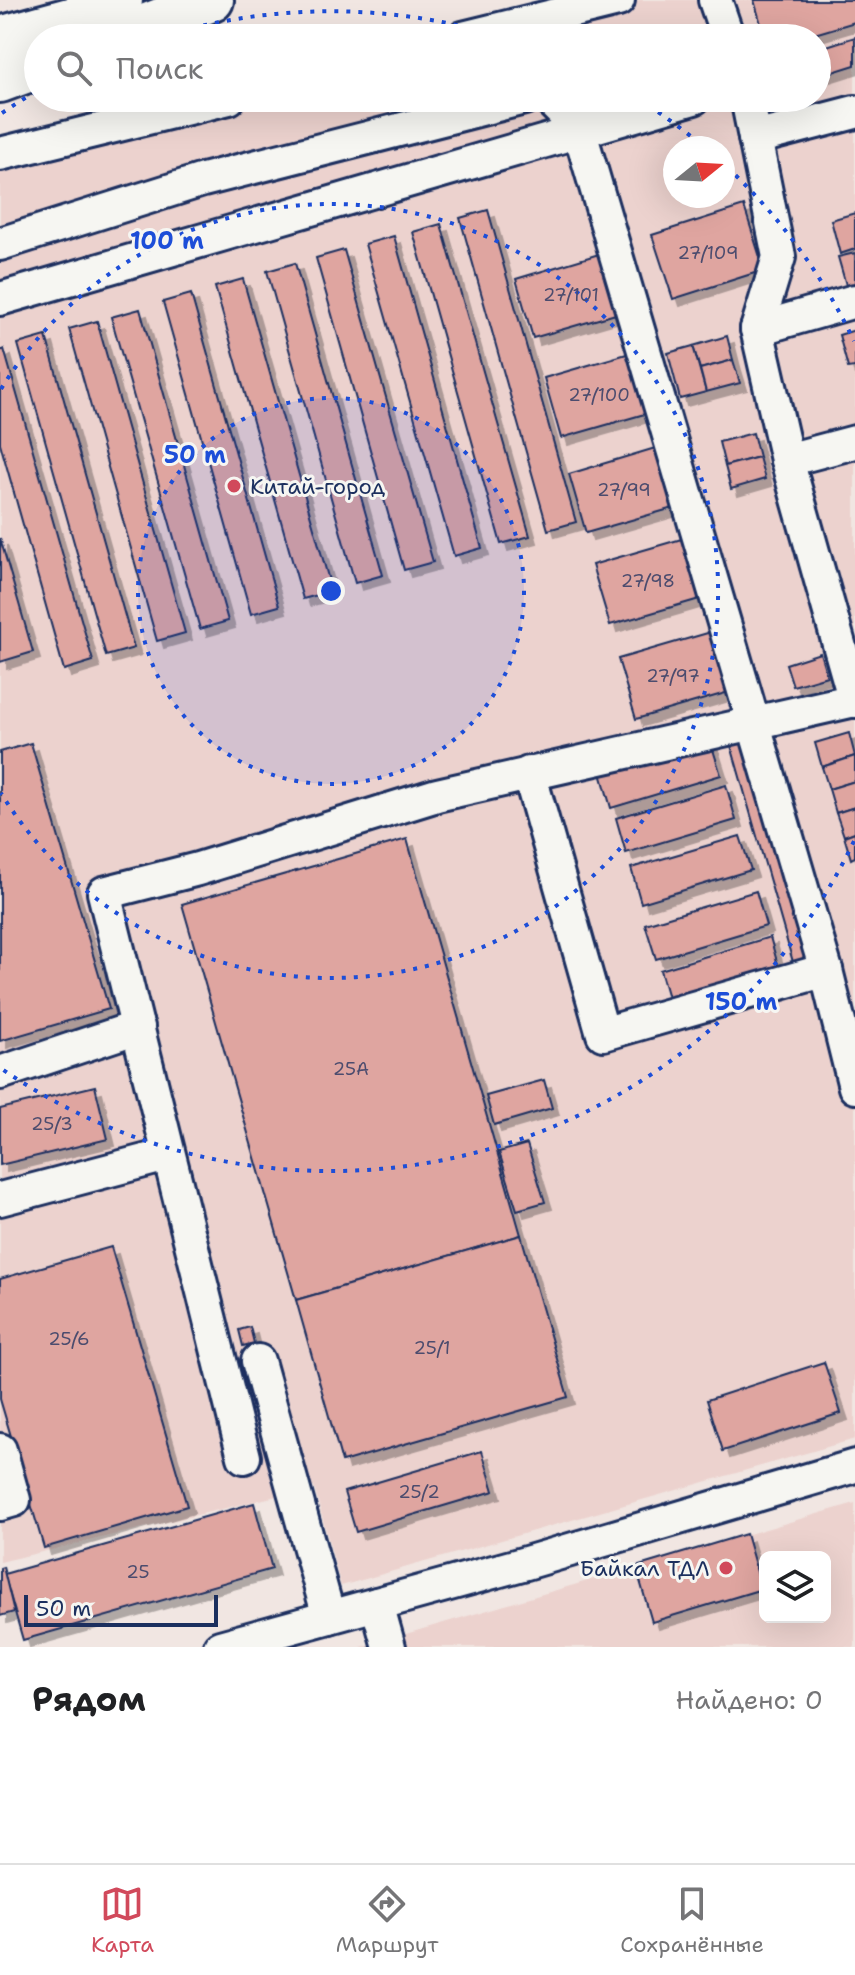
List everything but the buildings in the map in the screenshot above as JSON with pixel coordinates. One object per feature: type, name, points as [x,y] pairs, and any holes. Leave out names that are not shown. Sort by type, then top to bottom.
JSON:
[{"type":"main road","points":[[71,24],[217,1]]},
{"type":"main road","points":[[0,11],[107,17]]},
{"type":"main road","points":[[0,38],[24,33]]},
{"type":"main road","points":[[0,81],[24,72]]},
{"type":"street","points":[[538,24],[618,0]]},
{"type":"street","points":[[715,0],[723,24]]},
{"type":"street","points":[[0,154],[172,112]]},
{"type":"street","points":[[0,244],[203,180],[469,112]]},
{"type":"street","points":[[562,112],[579,129],[826,970],[847,1018],[855,1087]]},
{"type":"street","points":[[0,299],[642,112]]},
{"type":"street","points":[[244,1457],[104,893],[198,869],[437,795],[855,700],[787,460],[757,329],[779,257],[750,112]]},
{"type":"street","points":[[755,138],[855,112]]},
{"type":"street","points":[[757,329],[855,301]]},
{"type":"street","points":[[787,460],[855,442]]},
{"type":"street","points":[[529,773],[603,1034],[826,970]]},
{"type":"street","points":[[0,1073],[138,1027]]},
{"type":"street","points":[[0,1199],[167,1155]]},
{"type":"street","points":[[258,1361],[329,1617]]},
{"type":"street","points":[[0,1450],[14,1500],[0,1504]]},
{"type":"street","points":[[220,1647],[855,1466]]},
{"type":"street","points":[[377,1604],[389,1647]]},
{"type":"shaded area","points":[[545,0],[855,0],[855,1439],[341,1586],[314,1487],[0,1562],[0,146],[127,112],[831,112],[831,24],[457,24]]},
{"type":"shaded area","points":[[855,1503],[855,1647],[361,1647]]},
{"type":"place","name":"Китай-город","points":[[234,486]]},
{"type":"place","name":"Байкал ТДЛ","points":[[726,1568]]}]
